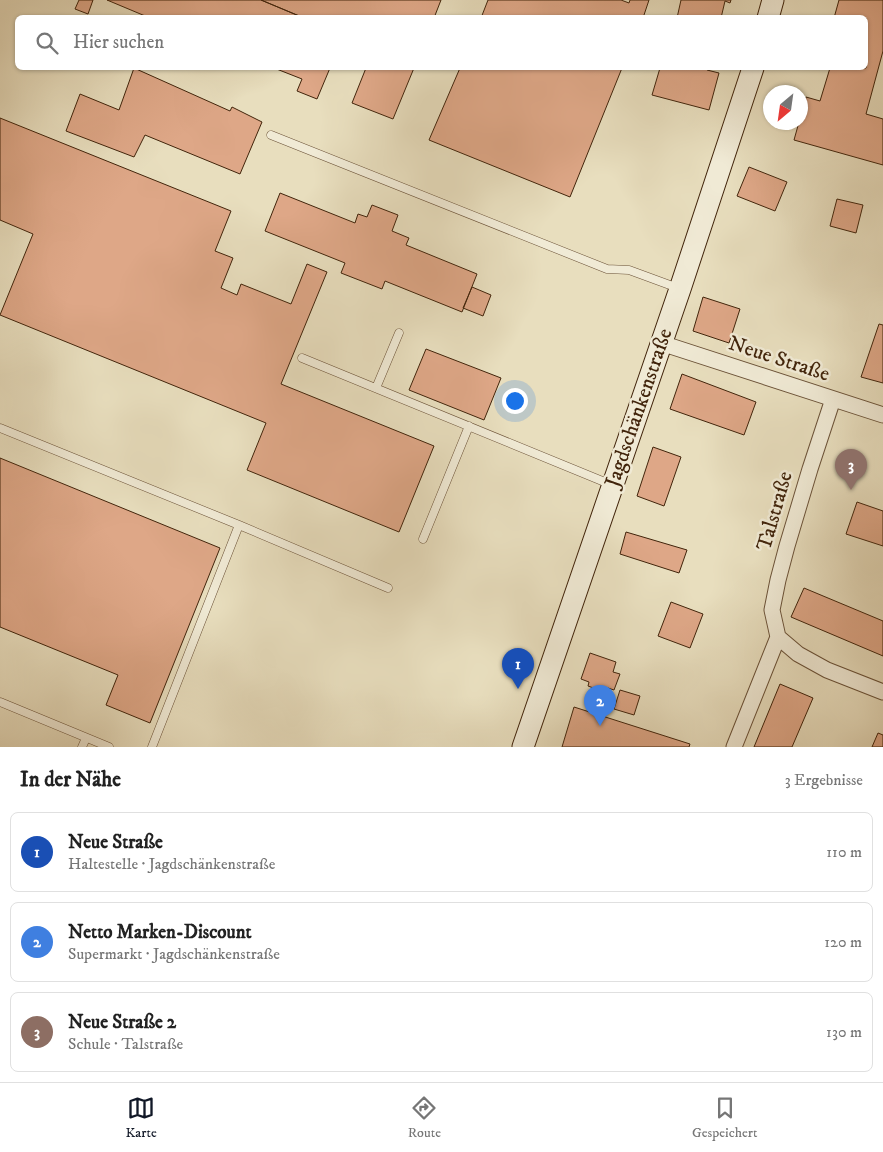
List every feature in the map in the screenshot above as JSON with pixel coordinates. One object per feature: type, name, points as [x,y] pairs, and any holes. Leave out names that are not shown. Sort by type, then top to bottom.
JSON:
[{"type":"main road","points":[[769,15],[772,0]]},
{"type":"main road","name":"Jagdschänkenstraße","points":[[523,747],[680,289],[752,70]]},
{"type":"street","name":"Neue Straße","points":[[661,344],[883,415]]},
{"type":"street","name":"Talstraße","points":[[778,637],[772,610],[778,580],[833,398]]},
{"type":"street","points":[[734,747],[778,637],[798,654],[827,670],[883,692]]},
{"type":"lane","points":[[271,135],[607,268],[629,270],[680,289]]},
{"type":"lane","points":[[376,388],[399,333]]},
{"type":"lane","points":[[302,358],[613,485]]},
{"type":"lane","points":[[423,540],[469,426]]},
{"type":"lane","points":[[0,428],[388,588]]},
{"type":"lane","points":[[152,747],[239,525]]},
{"type":"lane","points":[[0,702],[109,747]]},
{"type":"lane","points":[[82,747],[86,738]]},
{"type":"building","points":[[79,0],[93,0],[88,14],[75,9]]},
{"type":"building","points":[[107,0],[261,0],[297,15],[143,15]]},
{"type":"building","points":[[261,0],[441,0],[435,15],[297,15]]},
{"type":"building","points":[[488,0],[621,0],[629,3],[630,0],[649,0],[644,15],[482,15]]},
{"type":"building","points":[[681,0],[731,0],[730,3],[725,1],[722,15],[678,15]]},
{"type":"building","points":[[839,0],[883,0],[883,51],[866,114],[883,119],[883,165],[794,140],[797,130],[808,130],[808,98],[820,101],[829,70],[868,70],[868,15],[835,15]]},
{"type":"building","points":[[133,70],[138,70],[230,111],[232,107],[262,122],[240,174],[145,135],[134,157],[66,131],[80,94],[119,110]]},
{"type":"building","points":[[279,70],[329,70],[317,99],[297,91],[302,79]]},
{"type":"building","points":[[365,70],[413,70],[393,119],[352,103]]},
{"type":"building","points":[[459,70],[621,70],[570,197],[429,140]]},
{"type":"building","points":[[659,70],[707,70],[719,73],[709,110],[652,95]]},
{"type":"building","points":[[0,118],[231,211],[215,251],[233,258],[221,288],[237,295],[241,284],[291,304],[307,264],[327,272],[281,384],[434,446],[399,532],[247,470],[266,423],[0,315],[33,234],[0,220]]},
{"type":"building","points":[[749,167],[787,182],[775,211],[737,196]]},
{"type":"building","points":[[280,193],[355,223],[358,214],[367,217],[372,205],[398,215],[392,231],[409,238],[406,245],[477,274],[462,312],[385,281],[382,289],[341,273],[345,263],[265,231]]},
{"type":"building","points":[[837,199],[863,205],[856,233],[830,226]]},
{"type":"building","points":[[472,287],[491,295],[483,316],[463,308]]},
{"type":"building","points":[[703,297],[740,309],[729,343],[693,331]]},
{"type":"building","points":[[879,324],[883,325],[883,383],[861,377]]},
{"type":"building","points":[[426,349],[501,378],[484,420],[409,390]]},
{"type":"building","points":[[682,374],[756,402],[744,435],[670,409]]},
{"type":"building","points":[[653,447],[681,457],[664,506],[637,496]]},
{"type":"building","points":[[0,458],[220,548],[150,723],[106,705],[118,675],[0,627]]},
{"type":"building","points":[[857,502],[883,511],[883,546],[846,534]]},
{"type":"building","points":[[626,532],[687,550],[679,573],[620,554]]},
{"type":"building","points":[[804,588],[883,621],[883,656],[791,617]]},
{"type":"building","points":[[671,602],[703,614],[690,648],[658,636]]},
{"type":"building","points":[[590,653],[616,662],[613,672],[620,674],[614,690],[608,688],[607,693],[588,686],[589,682],[581,679]]},
{"type":"building","points":[[780,684],[813,698],[792,747],[754,747]]},
{"type":"building","points":[[620,690],[640,696],[634,715],[614,709]]},
{"type":"building","points":[[574,707],[690,744],[689,747],[562,747]]},
{"type":"building","points":[[878,733],[883,735],[883,747],[872,747]]},
{"type":"place","name":"Neue Straße 2","points":[[851,490]]},
{"type":"place","name":"Neue Straße","points":[[518,689]]},
{"type":"place","name":"Netto Marken-Discount","points":[[600,726]]}]
